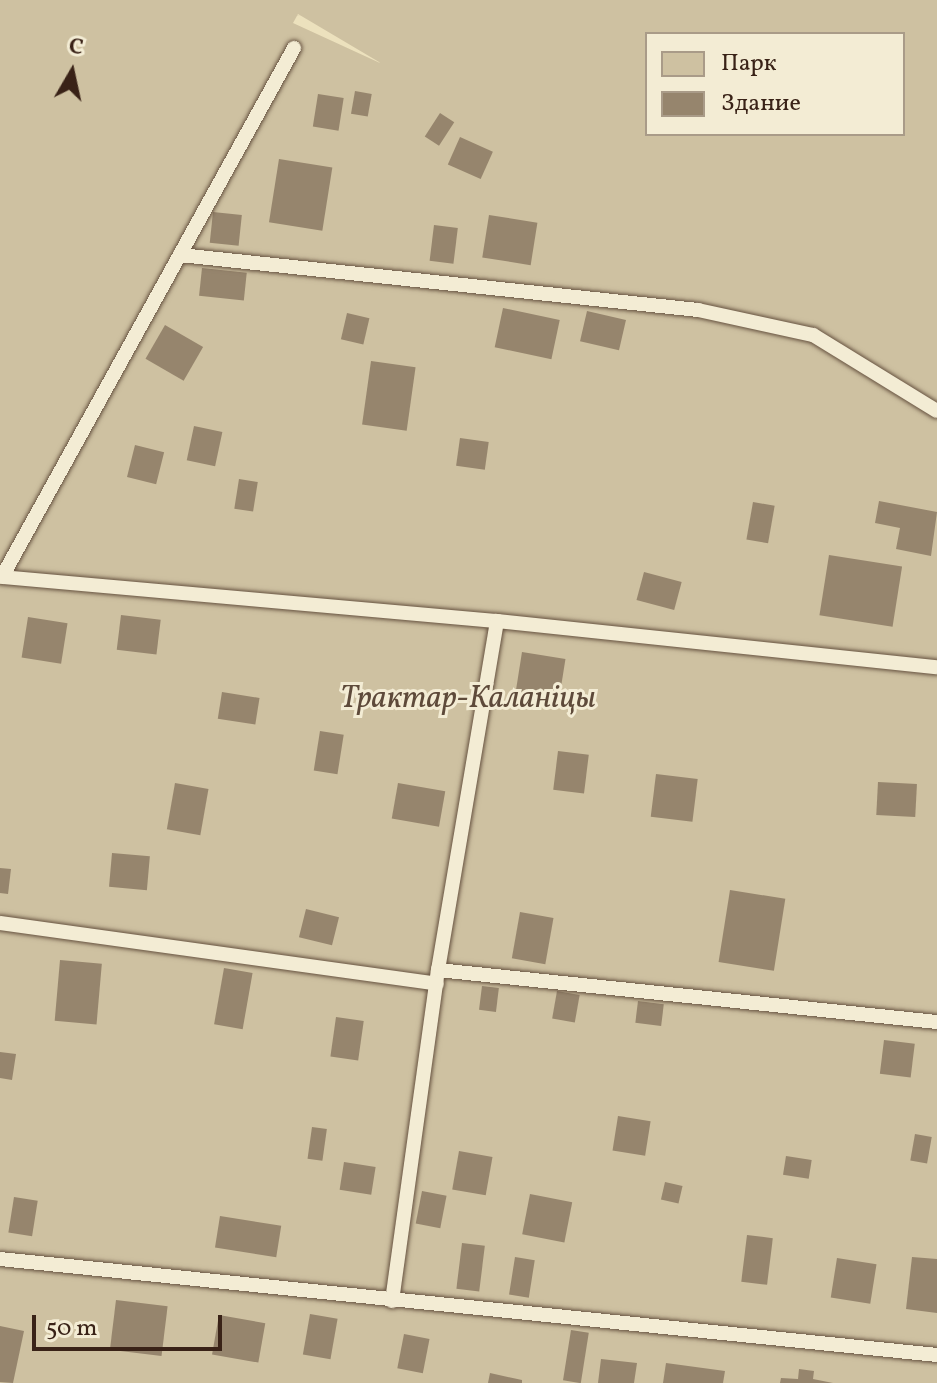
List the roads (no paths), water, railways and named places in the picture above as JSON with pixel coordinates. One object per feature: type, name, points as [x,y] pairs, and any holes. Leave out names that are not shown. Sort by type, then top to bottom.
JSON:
[{"type":"lane","points":[[294,48],[1,580],[497,621],[937,667]]},
{"type":"lane","points":[[180,255],[698,310],[813,335],[937,411]]},
{"type":"lane","points":[[392,1301],[438,977],[497,621]]},
{"type":"lane","points":[[0,923],[438,977],[937,1022]]},
{"type":"lane","points":[[0,1259],[937,1355]]},
{"type":"park label","name":"Трактар-Каланіцы","points":[[468,699]]}]
